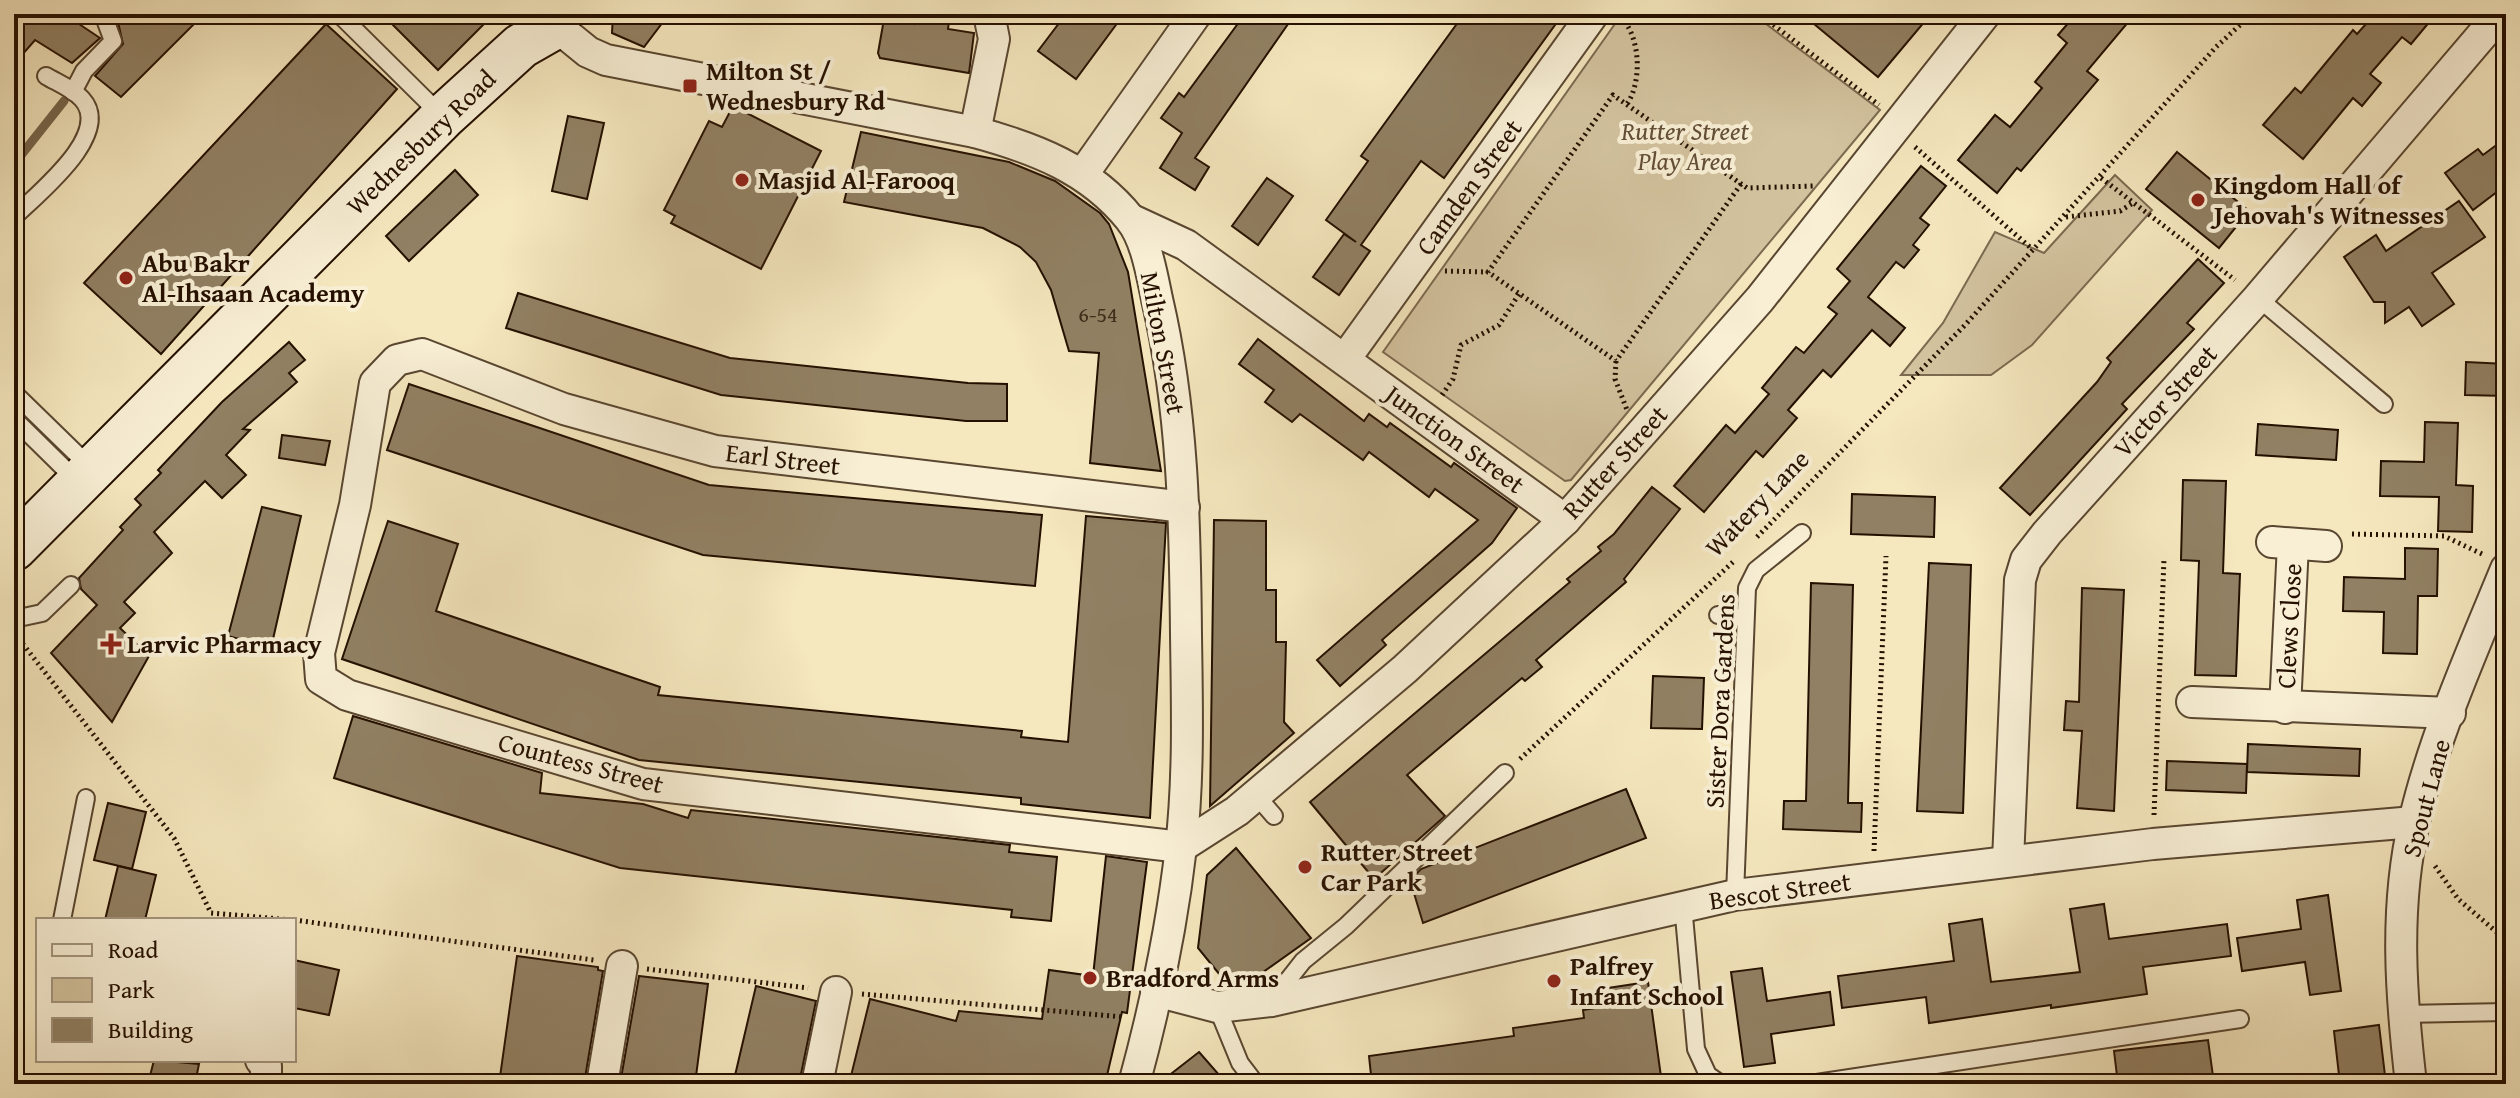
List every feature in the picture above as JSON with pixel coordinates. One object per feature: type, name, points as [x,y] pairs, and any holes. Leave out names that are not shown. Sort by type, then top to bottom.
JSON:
[{"type":"street","points":[[975,132],[994,39],[989,14]]},
{"type":"street","points":[[1083,174],[1196,14]]},
{"type":"street","name":"Camden Street","points":[[1345,359],[1593,14]]},
{"type":"street","name":"Rutter Street","points":[[1181,847],[1265,806],[1405,669],[1565,520],[1760,299],[1985,14]]},
{"type":"street","name":"Victor Street","points":[[2008,861],[2020,580],[2026,560],[2258,298],[2500,14]]},
{"type":"street","name":"Wednesbury Road","points":[[14,548],[443,117],[521,46],[557,20]]},
{"type":"street","name":"Milton Street","points":[[557,20],[588,52],[606,60],[975,132],[1021,145],[1083,174],[1132,220],[1151,273],[1165,332],[1180,428],[1187,732],[1181,847],[1153,1005],[1134,1084]]},
{"type":"street","name":"Junction Street","points":[[1132,220],[1186,245],[1565,520]]},
{"type":"street","name":"Earl Street","points":[[397,360],[422,354],[564,409],[715,451],[1184,507]]},
{"type":"street","name":"Countess Street","points":[[397,360],[375,383],[355,505],[319,653],[321,679],[347,695],[643,784],[1181,847]]},
{"type":"street","name":"Clews Close","points":[[2285,708],[2283,543],[2326,546]]},
{"type":"street","name":"Spout Lane","points":[[2411,1084],[2403,1014],[2400,927],[2414,822],[2500,564]]},
{"type":"street","name":"Clews Close","points":[[2192,702],[2450,713]]},
{"type":"street","name":"Bescot Street","points":[[1153,1005],[1217,1007],[1272,1001],[1735,895],[2153,844],[2414,822]]},
{"type":"street","points":[[602,1084],[622,966]]},
{"type":"street","points":[[817,1084],[836,992]]},
{"type":"street","points":[[263,1062],[266,1066],[266,1084]]},
{"type":"lane","points":[[73,92],[84,71],[113,41],[103,14]]},
{"type":"lane","points":[[339,14],[443,117]]},
{"type":"lane","points":[[14,217],[82,148],[90,130],[90,112],[73,92],[46,76]]},
{"type":"lane","points":[[2258,298],[2384,404]]},
{"type":"lane","points":[[14,393],[86,477]]},
{"type":"lane","points":[[14,419],[86,477]]},
{"type":"lane","name":"Sister Dora Gardens","points":[[1735,895],[1747,588],[1756,570],[1802,533]]},
{"type":"lane","points":[[14,619],[42,613],[71,585]]},
{"type":"lane","points":[[1718,615],[1744,618]]},
{"type":"lane","points":[[1272,1001],[1303,961],[1353,911],[1505,773]]},
{"type":"lane","points":[[62,918],[86,798]]},
{"type":"lane","points":[[1683,905],[1696,1049],[1708,1075],[1721,1084]]},
{"type":"lane","points":[[1217,1007],[1240,1063],[1256,1084]]},
{"type":"lane","points":[[2403,1014],[2506,1012]]},
{"type":"lane","points":[[1810,1084],[2240,1019]]},
{"type":"path","points":[[1617,14],[1628,26],[1635,49],[1637,82],[1627,104]]},
{"type":"path","points":[[1759,14],[1896,124],[2031,248]]},
{"type":"path","name":"Watery Lane","points":[[1756,538],[1965,325],[2031,248],[2101,178],[2216,47],[2252,14]]},
{"type":"path","points":[[1488,272],[1613,95],[1747,188],[1818,186],[1836,202]]},
{"type":"path","points":[[2101,178],[2258,298]]},
{"type":"path","points":[[1646,428],[1628,412],[1619,394],[1614,372],[1616,361],[1741,184]]},
{"type":"path","points":[[2065,217],[2120,211],[2133,203]]},
{"type":"path","points":[[1419,257],[1439,271],[1488,272],[1616,361]]},
{"type":"path","points":[[1426,418],[1453,379],[1461,345],[1499,325],[1519,294]]},
{"type":"path","points":[[2326,546],[2353,534],[2444,536],[2500,564]]},
{"type":"path","points":[[1873,878],[1886,556]]},
{"type":"path","points":[[2153,844],[2164,559]]},
{"type":"path","name":"Watery Lane","points":[[1505,773],[1734,560]]},
{"type":"path","points":[[14,631],[174,838],[211,913],[270,918]]},
{"type":"path","points":[[2409,860],[2432,861],[2458,899],[2506,940]]},
{"type":"path","points":[[296,920],[508,946],[622,966],[836,992],[1153,1005]]},
{"type":"green space","name":"Rutter Street Play Area","points":[[1622,14],[1753,14],[1880,110],[1571,480],[1565,481],[1383,352]]},
{"type":"green space","points":[[2115,175],[2152,210],[2032,345],[1991,375],[1901,375],[1943,323],[1995,232],[2044,253]]},
{"type":"building","points":[[14,14],[64,14],[100,38],[72,63],[35,40],[14,64]]},
{"type":"building","points":[[126,14],[204,14],[121,97],[95,76],[123,44],[118,22]]},
{"type":"building","points":[[382,14],[494,14],[438,70]]},
{"type":"building","points":[[613,14],[669,14],[644,47],[612,33]]},
{"type":"building","points":[[916,14],[950,14],[948,29],[974,33],[969,73],[880,58],[878,53],[884,19],[914,24]]},
{"type":"building","points":[[1066,14],[1124,14],[1076,79],[1038,51]]},
{"type":"building","points":[[1245,14],[1295,14],[1195,158],[1209,167],[1195,190],[1160,168],[1182,133],[1161,118],[1179,93],[1184,97]]},
{"type":"building","points":[[1464,14],[1563,14],[1444,178],[1421,161],[1361,245],[1370,251],[1339,295],[1313,277],[1344,234],[1356,242],[1326,220],[1368,161],[1361,156]]},
{"type":"building","points":[[1802,14],[1931,14],[1878,77]]},
{"type":"building","points":[[2076,14],[2135,14],[2087,71],[2098,80],[2021,171],[2017,168],[1997,193],[1958,160],[1995,115],[2010,127],[2042,88],[2035,82],[2067,43],[2058,35]]},
{"type":"building","points":[[2375,14],[2436,14],[2411,44],[2402,37],[2370,74],[2381,83],[2362,106],[2353,98],[2303,159],[2263,125],[2295,88],[2301,93],[2353,30],[2357,34]]},
{"type":"building","points":[[326,24],[397,89],[161,354],[84,283]]},
{"type":"building","name":"Masjid Al-Farooq","points":[[733,106],[821,151],[761,269],[671,223],[675,216],[664,210],[709,121],[722,127]]},
{"type":"building","points":[[568,116],[604,123],[587,199],[552,191]]},
{"type":"building","points":[[861,132],[1009,162],[1055,181],[1100,213],[1109,224],[1128,272],[1161,471],[1090,463],[1099,353],[1069,351],[1051,290],[1036,262],[1020,247],[983,228],[844,202]]},
{"type":"building","points":[[2506,138],[2506,185],[2473,210],[2445,173],[2478,149],[2483,155]]},
{"type":"building","name":"Kingdom Hall of Jehovah's Witnesses","points":[[2177,152],[2249,211],[2219,248],[2146,189]]},
{"type":"building","points":[[1921,166],[1946,186],[1920,218],[1929,225],[1913,245],[1919,250],[1904,268],[1896,262],[1868,297],[1905,328],[1890,346],[1872,330],[1831,377],[1823,370],[1788,410],[1797,418],[1763,457],[1756,451],[1704,512],[1674,486],[1726,425],[1735,433],[1769,394],[1762,388],[1796,347],[1804,353],[1837,314],[1828,307],[1850,281],[1837,269]]},
{"type":"building","points":[[455,170],[478,195],[409,261],[386,236]]},
{"type":"building","points":[[1267,178],[1293,196],[1258,245],[1232,226]]},
{"type":"building","points":[[2459,201],[2485,237],[2432,273],[2454,304],[2422,326],[2409,307],[2385,323],[2385,302],[2374,302],[2344,257],[2376,235],[2386,251]]},
{"type":"building","points":[[2198,259],[2224,283],[2187,323],[2194,329],[2122,404],[2127,409],[2030,515],[2000,488],[2097,382],[2111,362],[2107,358]]},
{"type":"building","points":[[518,293],[730,358],[968,383],[1007,384],[1007,421],[966,421],[721,395],[506,328]]},
{"type":"building","points":[[1258,339],[1364,421],[1369,414],[1387,427],[1390,423],[1451,467],[1454,463],[1517,508],[1492,543],[1382,640],[1386,645],[1340,686],[1317,660],[1478,520],[1435,489],[1429,497],[1369,452],[1363,460],[1300,414],[1292,422],[1265,402],[1274,390],[1239,364]]},
{"type":"building","points":[[289,342],[305,360],[289,373],[297,382],[243,429],[250,430],[226,455],[246,475],[222,498],[205,481],[154,532],[172,553],[124,602],[135,613],[120,628],[149,656],[112,722],[51,653],[97,605],[81,589],[79,578],[123,530],[120,527],[141,505],[135,499],[161,473],[158,470],[222,402]]},
{"type":"building","points":[[2466,362],[2506,364],[2506,396],[2465,395]]},
{"type":"building","points":[[409,384],[709,485],[1042,515],[1035,586],[703,555],[387,450]]},
{"type":"building","points":[[2425,422],[2458,423],[2456,485],[2473,486],[2472,532],[2438,531],[2439,497],[2380,496],[2381,461],[2424,462]]},
{"type":"building","points":[[2258,424],[2338,430],[2336,460],[2256,455]]},
{"type":"building","points":[[282,435],[330,441],[325,465],[279,458]]},
{"type":"building","points":[[2183,480],[2226,481],[2223,573],[2240,574],[2236,676],[2195,675],[2199,561],[2181,560]]},
{"type":"building","points":[[1652,487],[1680,509],[1624,579],[1626,582],[1536,660],[1542,667],[1525,681],[1522,678],[1407,775],[1445,816],[1374,879],[1310,802],[1570,582],[1567,579],[1601,551],[1598,547],[1614,534]]},
{"type":"building","points":[[1852,494],[1935,497],[1934,537],[1851,534]]},
{"type":"building","points":[[262,507],[301,516],[271,648],[228,636]]},
{"type":"building","points":[[1086,516],[1166,523],[1150,818],[1021,804],[1021,798],[639,760],[342,659],[388,521],[458,544],[436,611],[660,687],[658,695],[1022,731],[1021,737],[1068,742]]},
{"type":"building","points":[[1214,520],[1266,521],[1266,590],[1276,590],[1276,642],[1286,642],[1284,722],[1294,733],[1210,806]]},
{"type":"building","points":[[2405,548],[2438,549],[2437,596],[2418,596],[2417,654],[2383,653],[2384,612],[2343,611],[2344,577],[2405,579]]},
{"type":"building","points":[[1929,563],[1971,565],[1963,813],[1917,811]]},
{"type":"building","points":[[1811,583],[1853,585],[1848,803],[1862,803],[1861,832],[1783,829],[1784,801],[1806,801]]},
{"type":"building","points":[[2082,588],[2124,590],[2114,811],[2077,808],[2082,731],[2064,730],[2066,701],[2079,702]]},
{"type":"building","points":[[1653,676],[1704,678],[1702,729],[1651,728]]},
{"type":"building","points":[[353,716],[542,773],[540,793],[643,804],[688,818],[691,810],[1010,845],[1009,852],[1057,857],[1051,921],[1011,917],[1012,910],[620,868],[334,778]]},
{"type":"building","points":[[2248,744],[2360,749],[2359,776],[2247,772]]},
{"type":"building","points":[[2167,761],[2247,764],[2246,793],[2166,790]]},
{"type":"building","points":[[1626,789],[1646,838],[1423,923],[1410,880],[1421,869]]},
{"type":"building","points":[[108,803],[146,812],[132,869],[94,860]]},
{"type":"building","points":[[1236,848],[1311,938],[1252,980],[1220,975],[1198,948],[1207,875]]},
{"type":"building","points":[[1106,856],[1147,862],[1127,1013],[1122,1012],[1105,1084],[849,1084],[870,999],[956,1021],[959,1011],[1042,1019],[1049,970],[1093,976]]},
{"type":"building","points":[[118,866],[156,875],[145,918],[105,918]]},
{"type":"building","points":[[2328,895],[2341,991],[2310,995],[2305,962],[2242,971],[2237,938],[2301,929],[2297,900]]},
{"type":"building","points":[[2104,904],[2109,939],[2227,924],[2231,956],[2143,967],[2147,994],[2051,1008],[2051,1005],[1929,1023],[1926,997],[1842,1008],[1838,976],[1954,961],[1949,924],[1982,919],[1991,982],[2080,972],[2070,909]]},
{"type":"building","points":[[517,956],[598,967],[603,971],[584,1084],[499,1084]]},
{"type":"building","points":[[296,960],[339,970],[329,1015],[296,1008]]},
{"type":"building","points":[[1762,968],[1767,1001],[1830,992],[1834,1025],[1771,1034],[1775,1063],[1744,1067],[1731,972]]},
{"type":"building","points":[[639,976],[708,984],[695,1084],[620,1084]]},
{"type":"building","points":[[1648,982],[1662,1084],[1459,1084],[1459,1081],[1372,1084],[1369,1056],[1514,1036],[1513,1028],[1584,1018],[1583,1010],[1596,1008],[1594,990]]},
{"type":"building","points":[[756,986],[816,1001],[799,1084],[733,1084]]},
{"type":"building","points":[[2379,1025],[2386,1084],[2340,1084],[2334,1031]]},
{"type":"building","points":[[2208,1040],[2213,1076],[2118,1084],[2114,1051]]},
{"type":"building","points":[[1199,1052],[1227,1084],[1158,1084]]},
{"type":"building","points":[[154,1062],[199,1064],[195,1084],[148,1084]]},
{"type":"waterway","points":[[14,164],[64,101]]},
{"type":"place","name":"Milton St / Wednesbury Rd","points":[[690,86]]},
{"type":"place","name":"Masjid Al-Farooq","points":[[742,180]]},
{"type":"place","name":"Kingdom Hall of Jehovah's Witnesses","points":[[2198,200]]},
{"type":"place","name":"Abu Bakr Al-Ihsaan Academy","points":[[126,278]]},
{"type":"place","name":"Larvic Pharmacy","points":[[111,644]]},
{"type":"place","name":"Rutter Street Car Park","points":[[1305,867]]},
{"type":"place","name":"Bradford Arms","points":[[1090,978]]},
{"type":"place","name":"Palfrey Infant School","points":[[1554,981]]}]
